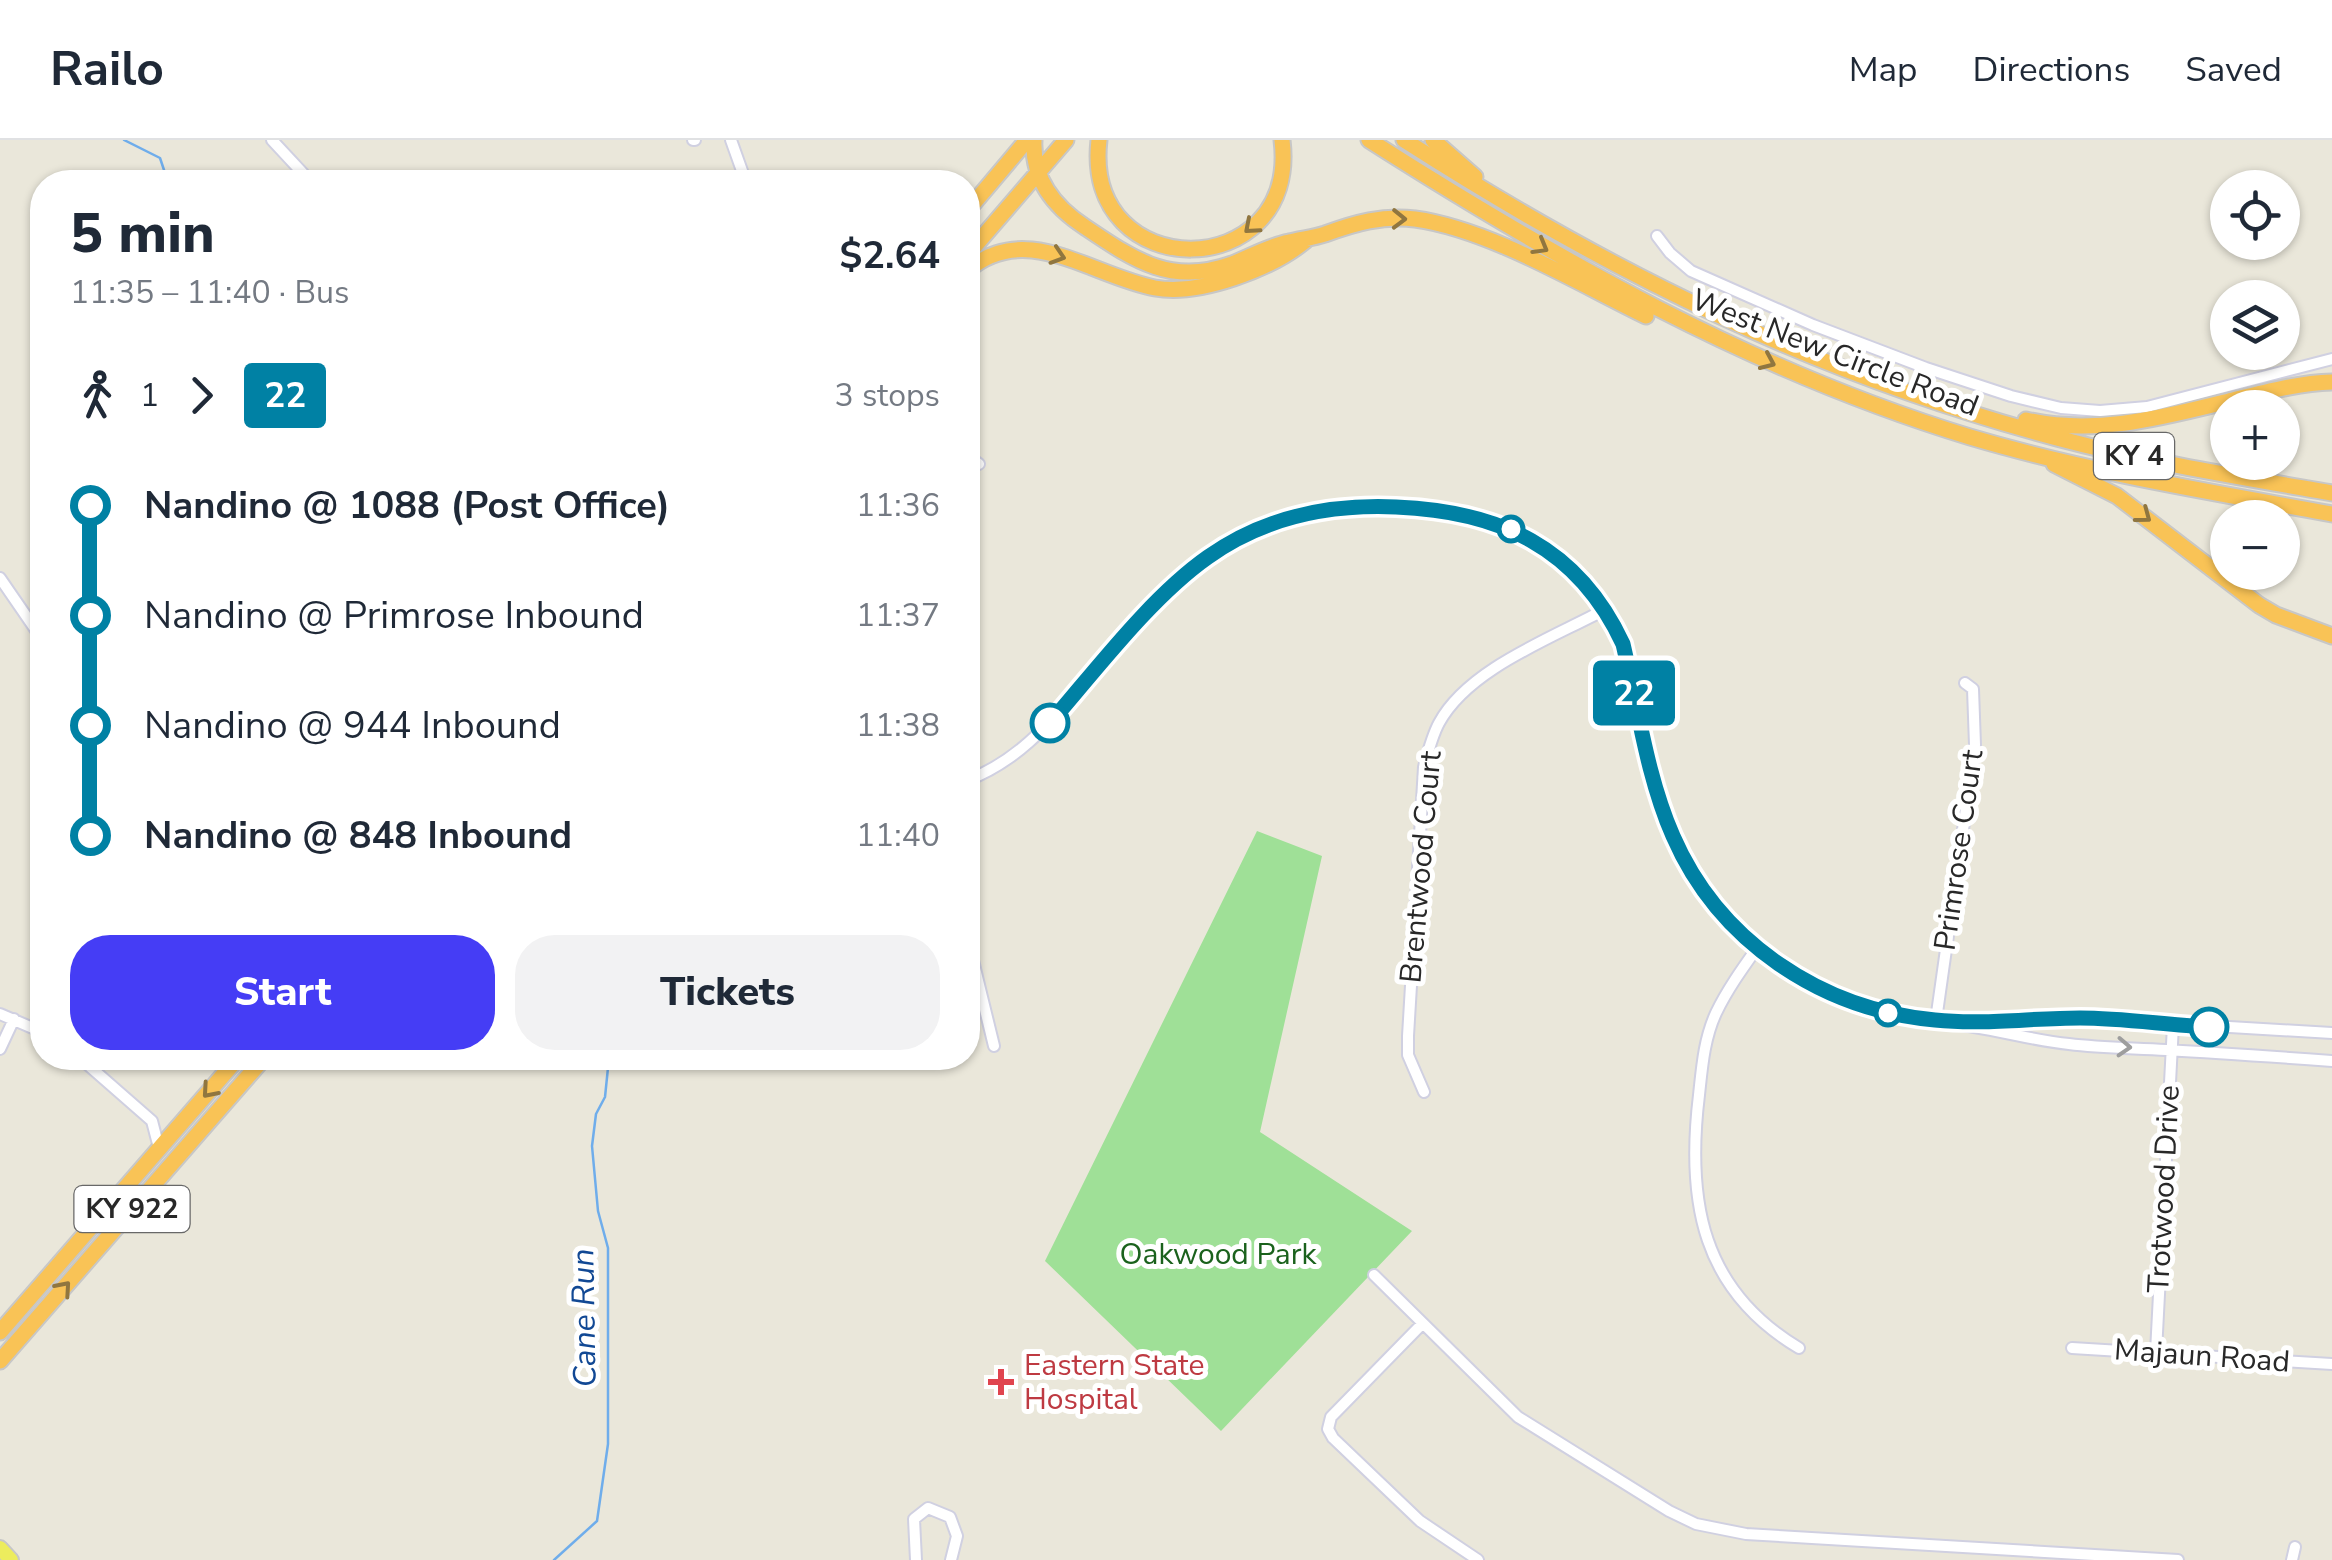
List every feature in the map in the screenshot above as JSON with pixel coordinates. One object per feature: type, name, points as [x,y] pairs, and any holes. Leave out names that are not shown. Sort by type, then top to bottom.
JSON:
[{"type":"highway","points":[[1030,140],[1037,173],[1057,205],[1140,262],[1164,270],[1185,274],[1207,272],[1290,241],[1305,241],[1366,220],[1391,217],[1444,224],[1520,255],[1649,317],[1679,322]]},
{"type":"highway","points":[[980,196],[1030,140]]},
{"type":"highway","points":[[980,240],[1066,140]]},
{"type":"highway","points":[[1099,140],[1099,179],[1122,221],[1150,242],[1195,251],[1240,237],[1261,218],[1281,180],[1282,140]]},
{"type":"highway","name":"West New Circle Road","points":[[1369,140],[1502,225],[1679,322],[1793,372],[1902,413],[2028,452]]},
{"type":"highway","name":"West New Circle Road","points":[[1404,140],[1521,214],[1706,312],[1939,404]]},
{"type":"highway","points":[[1433,140],[1521,214]]},
{"type":"highway","points":[[980,263],[997,252],[1022,248],[1154,288],[1186,288],[1230,278],[1292,252],[1305,241]]},
{"type":"highway","points":[[1939,404],[2046,424],[2098,426],[2140,422],[2277,389],[2332,382]]},
{"type":"highway","name":"KY 4","points":[[1939,404],[2122,454],[2332,493]]},
{"type":"highway","points":[[2028,452],[2117,496],[2259,605],[2332,636]]},
{"type":"highway","name":"KY 4","points":[[2028,452],[2332,514]]},
{"type":"highway","name":"KY 922","points":[[0,1332],[227,1070]]},
{"type":"highway","name":"KY 922","points":[[0,1361],[254,1070]]},
{"type":"main road","points":[[0,1548],[10,1560]]},
{"type":"street","points":[[272,140],[300,170]]},
{"type":"street","points":[[731,140],[742,170]]},
{"type":"street","points":[[1657,236],[1670,253],[1692,270],[1813,326],[1926,368],[2061,408],[2131,410],[2332,360]]},
{"type":"street","points":[[980,776],[991,772],[1041,733],[1154,605],[1210,556],[1259,529],[1307,512],[1360,506],[1424,508],[1489,520],[1552,554],[1589,588],[1604,610],[1623,644],[1657,792],[1674,839],[1713,903],[1757,948],[1792,973],[1842,999],[1890,1014],[2002,1026],[2068,1044],[2332,1061]]},
{"type":"street","points":[[0,578],[30,622]]},
{"type":"street","name":"Brentwood Court","points":[[1424,1092],[1408,1054],[1408,1036],[1424,767],[1439,722],[1487,673],[1604,610]]},
{"type":"street","name":"Primrose Court","points":[[1936,1020],[1974,744],[1973,690],[1965,682]]},
{"type":"street","points":[[1757,948],[1722,1002],[1705,1044],[1697,1111],[1698,1204],[1712,1253],[1736,1295],[1756,1318],[1799,1348]]},
{"type":"street","points":[[980,989],[994,1046]]},
{"type":"street","points":[[0,1014],[30,1026]]},
{"type":"street","points":[[0,1050],[14,1018]]},
{"type":"street","points":[[2002,1026],[2078,1018],[2332,1033]]},
{"type":"street","name":"Trotwood Drive","points":[[2156,1352],[2173,1025]]},
{"type":"street","points":[[94,1070],[152,1120],[180,1124]]},
{"type":"street","points":[[152,1120],[160,1148]]},
{"type":"street","points":[[1374,1275],[1518,1417],[1670,1512],[1696,1524],[1746,1534],[2178,1560]]},
{"type":"street","points":[[1422,1324],[1330,1418],[1328,1429],[1420,1521],[1478,1560]]},
{"type":"street","name":"Majaun Road","points":[[2072,1348],[2332,1364]]},
{"type":"street","points":[[916,1560],[914,1520],[928,1508],[950,1517],[957,1536],[951,1560]]},
{"type":"street","points":[[2292,1560],[2295,1547]]},
{"type":"green space","name":"Oakwood Park","points":[[1257,831],[1322,856],[1260,1132],[1412,1231],[1221,1431],[1045,1261]]},
{"type":"waterway","name":"Cane Run","points":[[124,140],[160,158],[164,170]]},
{"type":"waterway","name":"Cane Run","points":[[554,1560],[597,1521],[608,1444],[608,1248],[598,1211],[592,1146],[608,1070]]},
{"type":"bus line","name":"22","points":[[1050,723],[1179,580],[1210,556],[1259,529],[1332,507],[1424,508],[1489,520],[1552,554],[1589,588],[1614,625],[1623,644],[1657,792],[1674,839],[1713,903],[1733,926],[1782,967],[1825,992],[1890,1014],[1936,1020],[2034,1022],[2078,1018],[2209,1027]]},
{"type":"place","name":"Eastern State Hospital","points":[[1001,1382]]}]
